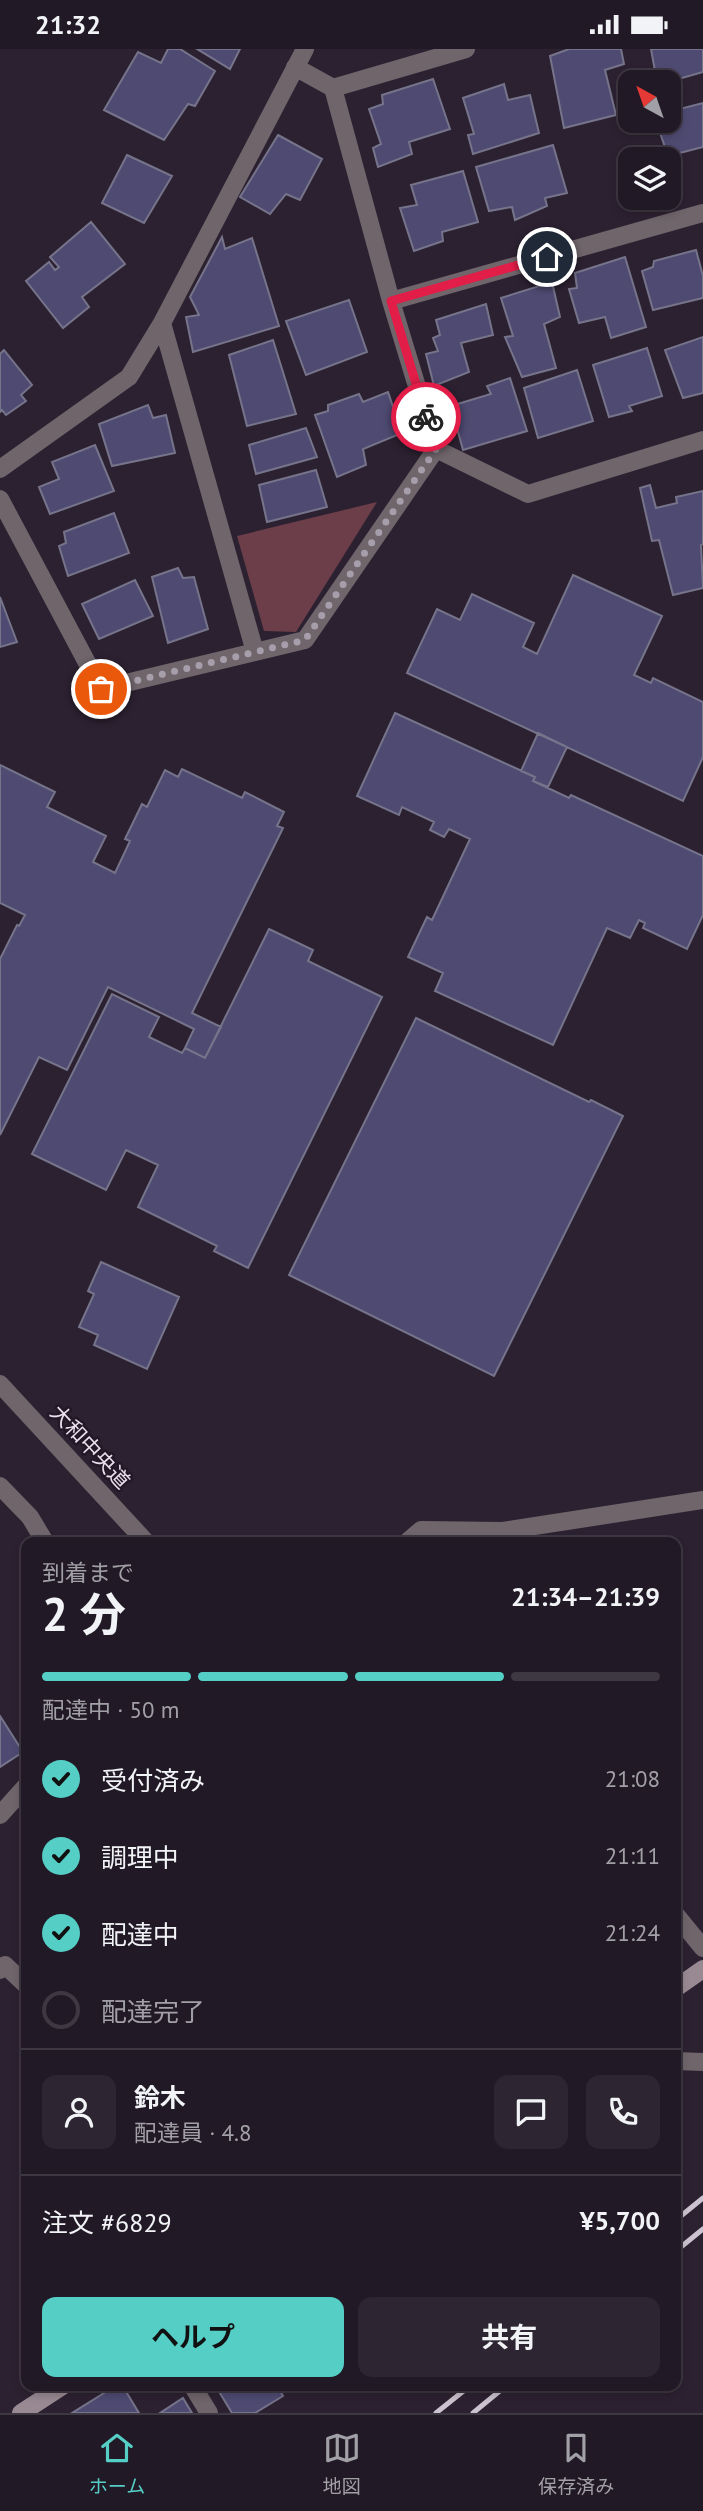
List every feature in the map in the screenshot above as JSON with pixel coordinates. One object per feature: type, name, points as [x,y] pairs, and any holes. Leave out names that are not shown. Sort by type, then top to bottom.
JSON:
[{"type":"main road","points":[[681,1985],[703,1969]]},
{"type":"main road","points":[[21,2413],[55,2391]]},
{"type":"street","points":[[0,469],[129,377],[162,323],[305,49]]},
{"type":"street","points":[[295,67],[333,88],[466,49]]},
{"type":"street","points":[[333,88],[391,301],[436,449],[528,494],[703,440]]},
{"type":"street","points":[[391,301],[703,213]]},
{"type":"street","points":[[162,323],[256,652]]},
{"type":"street","points":[[0,499],[101,689],[305,640],[436,449]]},
{"type":"street","name":"大和中央道","points":[[0,1384],[141,1537]]},
{"type":"street","points":[[0,1486],[30,1517],[42,1537]]},
{"type":"street","points":[[413,1537],[422,1530],[502,1536],[703,1500]]},
{"type":"street","points":[[0,1815],[21,1792]]},
{"type":"street","points":[[681,1921],[703,1948]]},
{"type":"street","points":[[0,1970],[5,1965],[21,1980]]},
{"type":"street","points":[[681,2060],[703,2062]]},
{"type":"street","points":[[196,2391],[209,2413]]},
{"type":"shaded area","points":[[377,502],[296,632],[264,631],[237,536]]},
{"type":"building","points":[[168,49],[180,49],[215,71],[195,106],[188,104],[164,140],[104,110],[138,52],[161,63]]},
{"type":"building","points":[[197,49],[240,49],[230,69]]},
{"type":"building","points":[[569,49],[621,49],[624,64],[605,70],[616,115],[564,128],[550,56]]},
{"type":"building","points":[[651,49],[703,49],[703,72],[681,78],[681,70],[655,70]]},
{"type":"building","points":[[433,79],[450,129],[409,142],[412,154],[378,167],[373,148],[381,144],[369,109],[383,104],[382,95]]},
{"type":"building","points":[[504,84],[508,100],[530,95],[539,133],[473,154],[468,135],[474,134],[463,98]]},
{"type":"building","points":[[703,103],[703,147],[681,153],[681,147],[665,147],[660,133],[681,133],[681,109]]},
{"type":"building","points":[[278,135],[322,159],[300,200],[286,194],[270,214],[240,197]]},
{"type":"building","points":[[553,145],[567,193],[545,198],[547,206],[515,220],[512,207],[489,211],[476,167]]},
{"type":"building","points":[[127,155],[172,176],[144,223],[102,203]]},
{"type":"building","points":[[463,171],[478,222],[442,232],[443,241],[414,251],[400,208],[417,205],[411,185]]},
{"type":"building","points":[[91,222],[125,264],[82,297],[89,307],[63,328],[26,281],[49,262],[55,270],[59,267],[50,257]]},
{"type":"building","points":[[222,237],[225,249],[252,238],[279,326],[193,352],[186,317],[199,315],[190,297]]},
{"type":"building","points":[[696,250],[703,276],[703,298],[653,310],[642,271],[653,267],[654,261]]},
{"type":"building","points":[[625,257],[646,327],[611,338],[605,317],[579,323],[569,289],[577,288],[575,273]]},
{"type":"building","points":[[552,282],[560,317],[544,324],[556,368],[522,377],[505,337],[513,336],[501,298]]},
{"type":"building","points":[[349,300],[367,352],[306,375],[286,321]]},
{"type":"building","points":[[486,304],[493,335],[461,343],[469,372],[434,386],[426,354],[438,351],[433,338],[440,335],[436,320]]},
{"type":"building","points":[[703,337],[703,393],[683,398],[665,350]]},
{"type":"building","points":[[273,340],[296,414],[247,426],[229,355]]},
{"type":"building","points":[[647,348],[662,396],[629,406],[632,411],[609,417],[593,365]]},
{"type":"building","points":[[4,350],[32,385],[21,395],[26,401],[6,415],[2,410],[0,412],[0,354]]},
{"type":"building","points":[[577,370],[593,421],[538,438],[524,388]]},
{"type":"building","points":[[510,378],[527,431],[463,450],[451,406],[491,394],[487,386]]},
{"type":"building","points":[[388,392],[402,433],[363,449],[366,465],[337,477],[315,415],[328,411],[328,405],[359,394],[363,402]]},
{"type":"building","points":[[148,405],[153,418],[166,415],[175,453],[112,466],[99,424]]},
{"type":"building","points":[[306,428],[317,457],[256,474],[249,445]]},
{"type":"building","points":[[95,445],[114,491],[50,514],[39,487],[59,479],[52,462]]},
{"type":"building","points":[[316,470],[327,507],[267,522],[259,485]]},
{"type":"building","points":[[650,485],[656,508],[677,503],[676,497],[703,491],[703,588],[673,595],[659,540],[652,541],[640,488]]},
{"type":"building","points":[[114,513],[129,553],[68,576],[59,546],[66,543],[64,532]]},
{"type":"building","points":[[178,568],[183,578],[194,577],[208,629],[168,643],[152,577]]},
{"type":"building","points":[[573,575],[662,616],[634,675],[651,683],[653,678],[703,702],[703,757],[683,801],[407,673],[437,609],[460,620],[472,594],[534,623],[523,647],[537,654]]},
{"type":"building","points":[[135,580],[153,616],[99,639],[82,604]]},
{"type":"building","points":[[0,597],[17,642],[0,647]]},
{"type":"building","points":[[395,713],[535,777],[533,781],[569,798],[571,795],[703,856],[703,915],[687,949],[643,928],[645,923],[639,920],[630,938],[607,928],[553,1045],[435,991],[443,973],[408,957],[427,917],[432,920],[470,839],[449,829],[444,837],[430,830],[434,822],[402,807],[399,815],[357,796]]},
{"type":"building","points":[[538,733],[567,747],[548,787],[533,781],[535,777],[521,771]]},
{"type":"building","points":[[0,765],[55,792],[47,807],[106,836],[93,862],[115,873],[130,841],[125,839],[142,804],[147,807],[165,770],[178,777],[182,769],[242,798],[245,792],[284,812],[277,826],[283,828],[192,1013],[221,1027],[205,1058],[185,1048],[194,1029],[108,987],[67,1070],[39,1057],[0,1135],[0,959],[25,915],[0,903]]},
{"type":"building","points":[[269,929],[313,950],[308,961],[382,997],[248,1268],[214,1251],[217,1246],[138,1207],[158,1165],[126,1150],[106,1190],[32,1154],[112,994],[159,1017],[149,1037],[182,1053],[185,1048],[205,1058]]},
{"type":"building","points":[[416,1018],[623,1116],[494,1376],[289,1275]]},
{"type":"building","points":[[101,1262],[179,1297],[147,1369],[94,1345],[98,1335],[79,1327],[94,1294],[88,1291]]},
{"type":"building","points":[[0,1716],[21,1749],[21,1753],[0,1767]]},
{"type":"building","points":[[107,2391],[126,2391],[139,2413],[72,2413]]},
{"type":"building","points":[[219,2391],[280,2391],[283,2396],[255,2413],[232,2413]]},
{"type":"building","points":[[183,2398],[192,2413],[160,2413]]},
{"type":"railway","points":[[681,2216],[703,2198]]},
{"type":"railway","points":[[681,2247],[703,2229]]},
{"type":"railway","points":[[436,2413],[464,2391]]},
{"type":"railway","points":[[473,2413],[500,2391]]},
{"type":"way so far","points":[[101,689],[305,640],[436,449],[426,417]]},
{"type":"route","points":[[426,417],[391,301],[547,257]]}]
